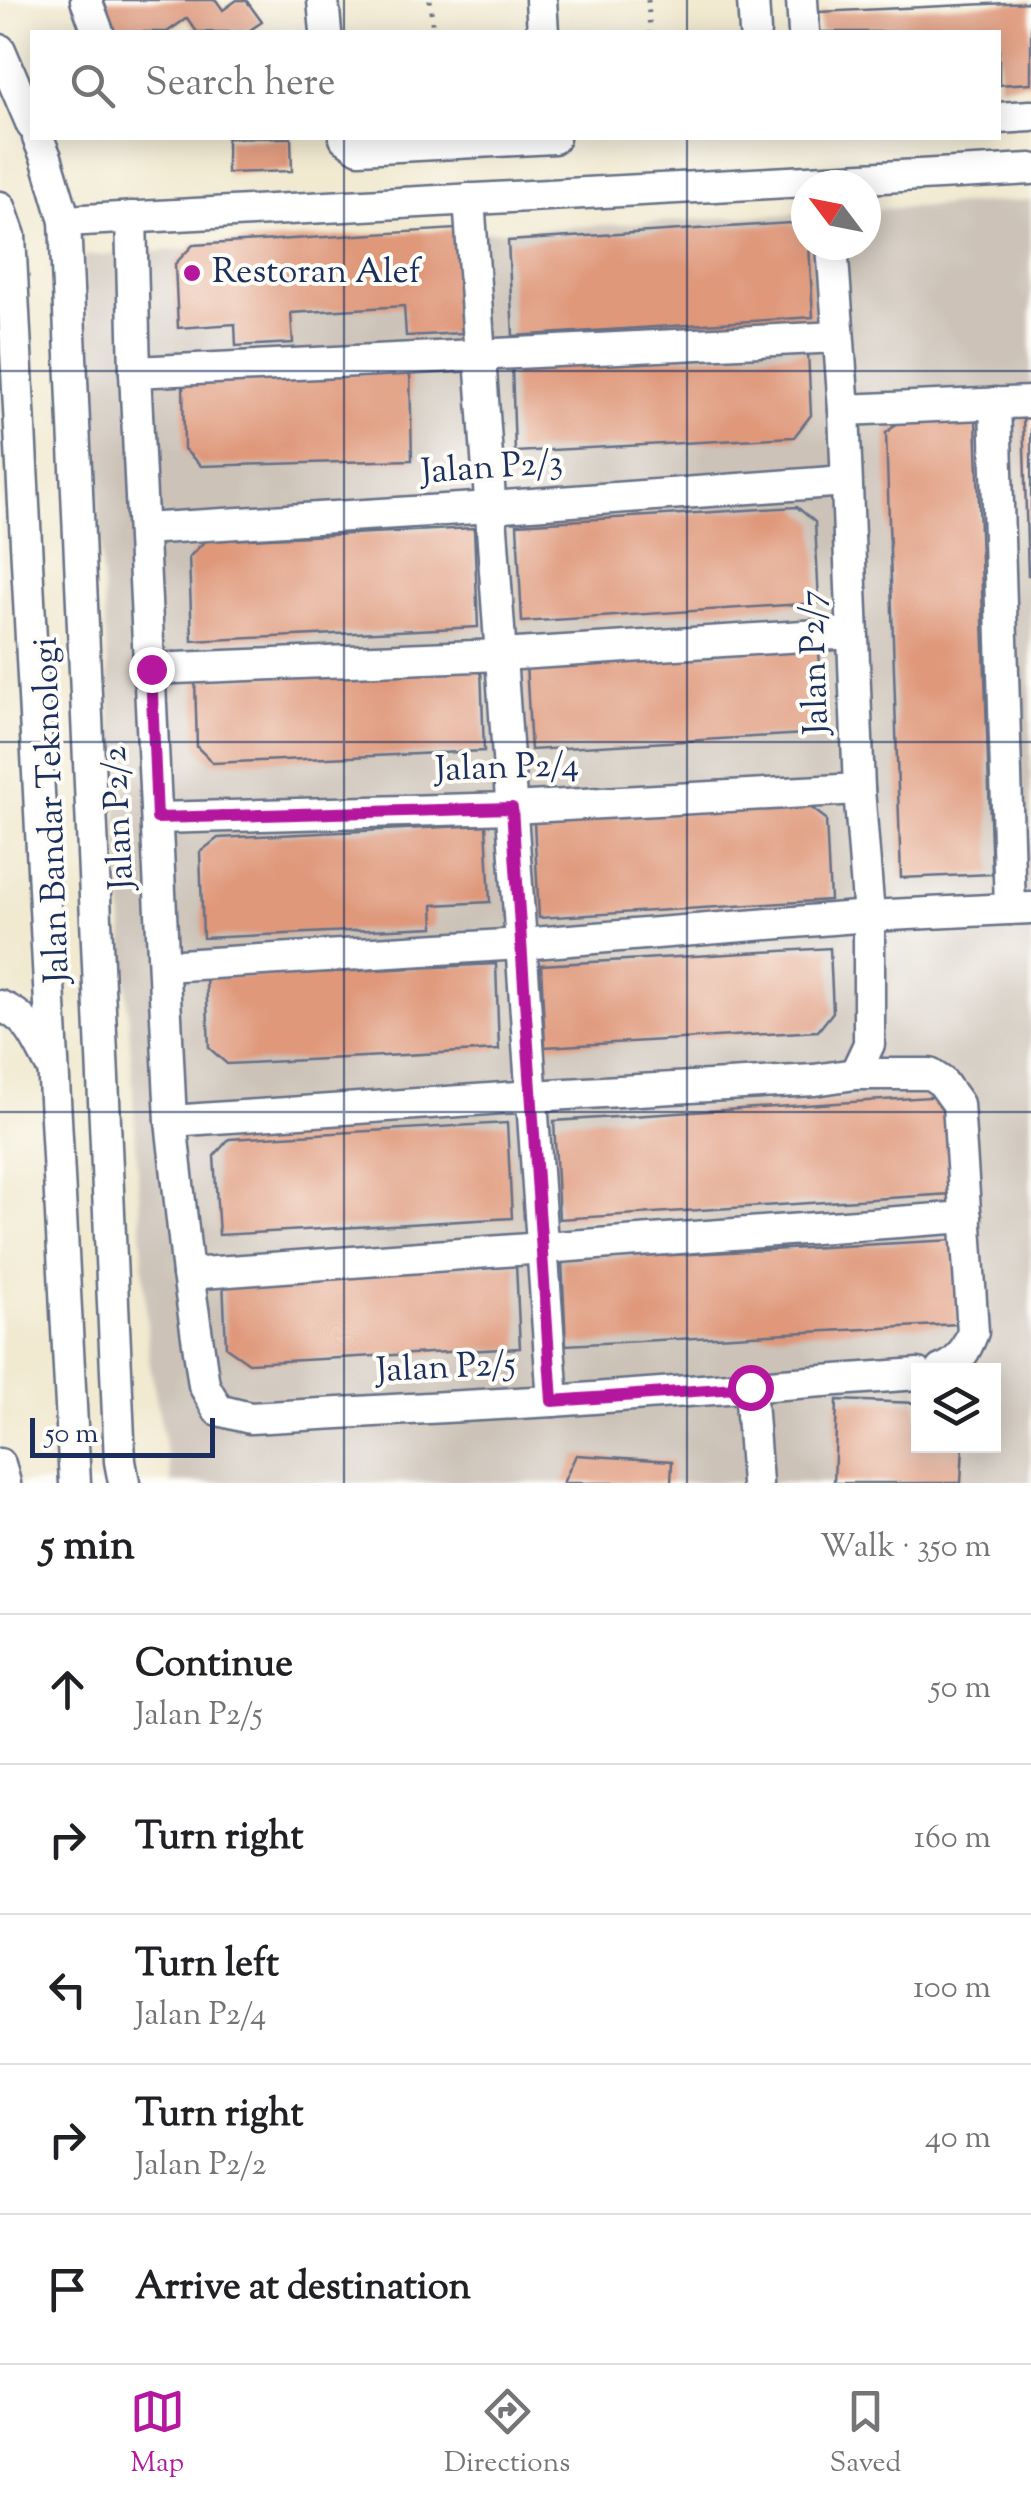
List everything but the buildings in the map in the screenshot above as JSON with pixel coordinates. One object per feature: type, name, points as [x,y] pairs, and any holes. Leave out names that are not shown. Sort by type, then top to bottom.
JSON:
[{"type":"street","points":[[86,0],[97,30]]},
{"type":"street","points":[[323,0],[326,30]]},
{"type":"street","points":[[541,0],[543,30]]},
{"type":"street","points":[[753,0],[754,30]]},
{"type":"street","points":[[802,0],[804,30]]},
{"type":"street","points":[[0,50],[30,120]]},
{"type":"street","points":[[1001,118],[1031,116]]},
{"type":"street","name":"Jalan Bandar Teknologi","points":[[39,140],[65,220],[104,1129],[124,1483]]},
{"type":"street","points":[[348,140],[359,148],[513,140]]},
{"type":"street","points":[[881,179],[1031,169]]},
{"type":"street","points":[[65,220],[791,184]]},
{"type":"street","points":[[470,199],[552,1401]]},
{"type":"street","name":"Jalan Bandar Teknologi","points":[[0,207],[10,236],[75,1483]]},
{"type":"street","name":"Jalan P2/2","points":[[131,217],[134,372],[171,1121],[204,1385],[218,1410]]},
{"type":"street","name":"Jalan P2/7","points":[[833,260],[844,410],[859,789],[869,916],[870,1044],[855,1074]]},
{"type":"street","points":[[134,372],[838,337]]},
{"type":"street","points":[[0,420],[19,391]]},
{"type":"street","points":[[844,410],[1031,402]]},
{"type":"street","points":[[164,966],[521,944],[869,916],[1020,909],[995,403]]},
{"type":"street","name":"Jalan P2/3","points":[[143,528],[846,481]]},
{"type":"street","points":[[151,669],[502,654],[852,633]]},
{"type":"street","name":"Jalan P2/4","points":[[157,818],[512,808],[859,789]]},
{"type":"street","points":[[0,1006],[18,1014],[30,1028],[54,1071]]},
{"type":"street","points":[[171,1121],[814,1080],[855,1074],[930,1074],[942,1082],[958,1104],[973,1332],[965,1352],[955,1363]]},
{"type":"street","points":[[57,1144],[66,1154],[77,1155],[86,1152],[104,1129]]},
{"type":"street","points":[[188,1274],[966,1217]]},
{"type":"street","name":"Jalan P2/5","points":[[218,1410],[250,1418],[911,1375]]},
{"type":"street","points":[[750,1387],[757,1483]]},
{"type":"path","points":[[430,0],[432,30]]},
{"type":"path","points":[[648,0],[650,30]]},
{"type":"shaded area","points":[[1031,200],[1031,1483],[172,1483],[149,1360],[83,256],[791,214],[791,260],[881,260],[881,209]]},
{"type":"place","name":"Restoran Alef","points":[[192,273]]},
{"type":"route","points":[[151,669],[157,818],[512,808],[552,1401],[750,1387]]}]
